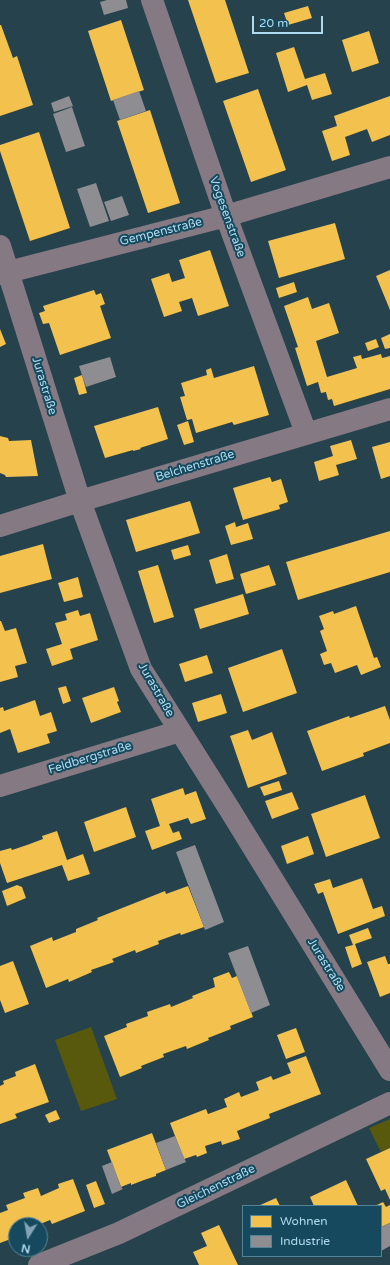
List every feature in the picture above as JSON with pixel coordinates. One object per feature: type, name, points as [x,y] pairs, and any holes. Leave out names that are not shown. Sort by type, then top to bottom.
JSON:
[{"type":"street","name":"Vogesenstraße","points":[[152,0],[226,216],[306,433]]},
{"type":"street","name":"Gempenstraße","points":[[4,273],[226,216],[390,168]]},
{"type":"street","name":"Jurastraße","points":[[0,246],[4,273],[80,501],[141,669],[390,1070]]},
{"type":"street","name":"Belchenstraße","points":[[0,526],[390,409]]},
{"type":"street","name":"Feldbergstraße","points":[[0,786],[180,731]]},
{"type":"street","name":"Gleichenstraße","points":[[39,1265],[119,1233],[390,1103]]},
{"type":"shaded area","points":[[91,1027],[117,1099],[81,1111],[55,1040]]},
{"type":"shaded area","points":[[390,1119],[390,1148],[381,1152],[369,1128]]},
{"type":"building: Wohnen","points":[[188,0],[225,0],[249,73],[216,83]]},
{"type":"building: Wohnen","points":[[308,6],[312,18],[288,25],[284,13]]},
{"type":"building: Wohnen","points":[[121,20],[144,90],[111,101],[88,31]]},
{"type":"building: Wohnen","points":[[0,25],[13,58],[17,56],[33,105],[0,116]]},
{"type":"building: Wohnen","points":[[369,31],[379,63],[352,72],[342,40]]},
{"type":"building: Wohnen","points":[[294,47],[305,79],[325,73],[332,94],[312,100],[307,85],[288,92],[276,53]]},
{"type":"building: Wohnen","points":[[258,89],[286,170],[251,182],[223,101]]},
{"type":"building: Wohnen","points":[[390,96],[390,135],[372,142],[367,129],[345,137],[350,155],[332,161],[322,131],[337,126],[334,116]]},
{"type":"building: Wohnen","points":[[150,110],[180,203],[148,213],[117,121]]},
{"type":"building: Wohnen","points":[[39,132],[70,228],[30,241],[0,151],[0,145]]},
{"type":"building: Wohnen","points":[[335,223],[345,259],[279,278],[268,241]]},
{"type":"building: Wohnen","points":[[210,250],[229,306],[198,316],[192,298],[179,302],[182,311],[164,317],[151,279],[169,273],[172,282],[185,278],[179,260]]},
{"type":"building: Wohnen","points":[[390,270],[390,310],[376,276]]},
{"type":"building: Wohnen","points":[[294,282],[297,292],[279,298],[276,288]]},
{"type":"building: Wohnen","points":[[94,290],[96,295],[101,293],[105,304],[100,306],[111,338],[60,355],[49,323],[43,324],[39,313],[45,311],[43,306]]},
{"type":"building: Wohnen","points":[[308,297],[312,309],[329,303],[339,333],[316,341],[327,377],[357,368],[353,357],[361,355],[362,359],[381,354],[382,358],[390,356],[390,389],[334,406],[332,399],[328,400],[326,392],[321,393],[318,382],[307,386],[295,348],[298,347],[284,306]]},
{"type":"building: Wohnen","points":[[0,329],[6,344],[0,347]]},
{"type":"building: Wohnen","points":[[390,334],[390,348],[385,349],[381,338]]},
{"type":"building: Wohnen","points":[[376,339],[379,347],[368,351],[365,343]]},
{"type":"building: Wohnen","points":[[254,366],[269,415],[234,425],[232,422],[196,433],[192,419],[187,420],[180,397],[185,396],[181,383],[207,375],[206,370],[211,368],[214,378]]},
{"type":"building: Wohnen","points":[[82,375],[87,393],[79,395],[74,378]]},
{"type":"building: Wohnen","points":[[158,407],[168,439],[140,448],[141,449],[105,458],[94,426]]},
{"type":"building: Wohnen","points":[[188,421],[194,442],[184,445],[177,425]]},
{"type":"building: Wohnen","points":[[0,436],[8,438],[9,441],[31,440],[38,476],[6,477],[0,473]]},
{"type":"building: Wohnen","points":[[351,440],[357,459],[336,465],[339,475],[319,481],[314,462],[333,456],[330,446]]},
{"type":"building: Wohnen","points":[[390,442],[390,476],[381,479],[372,447]]},
{"type":"building: Wohnen","points":[[270,477],[272,482],[281,479],[288,502],[279,505],[280,509],[243,520],[233,488]]},
{"type":"building: Wohnen","points":[[190,501],[200,533],[136,552],[126,520]]},
{"type":"building: Wohnen","points":[[235,522],[236,527],[248,523],[253,539],[231,545],[225,526]]},
{"type":"building: Wohnen","points":[[390,531],[390,572],[298,600],[286,562]]},
{"type":"building: Wohnen","points":[[43,544],[52,579],[0,593],[0,556]]},
{"type":"building: Wohnen","points":[[188,545],[191,555],[174,560],[171,550]]},
{"type":"building: Wohnen","points":[[227,554],[234,579],[216,584],[209,560]]},
{"type":"building: Wohnen","points":[[158,565],[174,617],[154,623],[138,571]]},
{"type":"building: Wohnen","points":[[269,565],[276,585],[246,594],[240,574]]},
{"type":"building: Wohnen","points":[[78,577],[83,597],[64,602],[58,583]]},
{"type":"building: Wohnen","points":[[243,594],[249,614],[200,629],[194,609]]},
{"type":"building: Wohnen","points":[[356,606],[374,658],[377,657],[381,667],[361,675],[357,665],[335,673],[331,663],[324,665],[320,654],[327,651],[320,631],[324,629],[319,616],[333,611],[334,614]]},
{"type":"building: Wohnen","points":[[78,610],[80,616],[90,613],[98,640],[70,649],[73,659],[52,666],[46,649],[62,644],[55,623],[67,620],[65,614]]},
{"type":"building: Wohnen","points":[[0,621],[5,631],[16,628],[27,663],[15,666],[18,677],[0,682]]},
{"type":"building: Wohnen","points":[[282,649],[297,693],[243,712],[228,668]]},
{"type":"building: Wohnen","points":[[207,655],[213,673],[185,682],[179,664]]},
{"type":"building: Wohnen","points":[[66,686],[71,701],[63,704],[58,688]]},
{"type":"building: Wohnen","points":[[114,687],[121,712],[91,723],[82,698]]},
{"type":"building: Wohnen","points":[[221,694],[227,713],[198,722],[192,703]]},
{"type":"building: Wohnen","points":[[35,700],[40,716],[51,712],[57,731],[47,734],[50,743],[18,753],[10,729],[0,733],[0,708],[3,707],[4,711]]},
{"type":"building: Wohnen","points":[[385,706],[390,720],[390,743],[363,753],[364,756],[322,771],[307,731],[349,716],[350,718]]},
{"type":"building: Wohnen","points":[[248,730],[252,740],[272,732],[287,774],[248,788],[230,736]]},
{"type":"building: Wohnen","points":[[279,781],[282,790],[264,796],[260,787]]},
{"type":"building: Wohnen","points":[[183,788],[185,795],[196,791],[206,819],[191,824],[188,818],[169,824],[173,833],[179,831],[182,839],[152,850],[145,831],[160,826],[151,799]]},
{"type":"building: Wohnen","points":[[292,792],[299,809],[272,819],[265,801]]},
{"type":"building: Wohnen","points":[[365,795],[380,838],[326,857],[311,814]]},
{"type":"building: Wohnen","points":[[126,807],[136,837],[94,852],[84,822]]},
{"type":"building: Wohnen","points":[[57,831],[67,860],[83,854],[90,874],[68,881],[62,865],[7,883],[0,863],[0,851],[11,848],[12,850],[27,845],[43,839],[42,836]]},
{"type":"building: Wohnen","points":[[308,836],[314,854],[287,864],[281,846]]},
{"type":"building: Wohnen","points":[[362,878],[373,909],[382,906],[385,916],[338,934],[323,892],[318,894],[314,884],[330,879],[333,888]]},
{"type":"building: Wohnen","points":[[17,885],[22,887],[26,898],[7,906],[2,891]]},
{"type":"building: Wohnen","points":[[188,886],[204,927],[181,935],[180,933],[158,941],[159,944],[136,953],[135,950],[112,959],[114,962],[91,970],[92,972],[69,982],[68,979],[46,988],[30,946],[52,937],[53,941],[76,932],[76,929],[98,920],[97,918],[165,891],[166,894]]},
{"type":"building: Wohnen","points":[[368,928],[372,938],[355,944],[362,964],[352,968],[345,947],[353,945],[349,935]]},
{"type":"building: Wohnen","points":[[385,956],[388,964],[390,964],[390,993],[380,997],[367,962]]},
{"type":"building: Wohnen","points":[[13,961],[29,1004],[5,1013],[0,1000],[0,966]]},
{"type":"building: Wohnen","points":[[229,972],[232,978],[237,976],[253,1017],[230,1026],[231,1029],[208,1038],[209,1040],[187,1049],[186,1046],[163,1054],[164,1057],[141,1066],[142,1068],[120,1077],[104,1036],[127,1027],[126,1024],[148,1016],[147,1012],[170,1004],[171,1007],[193,998],[192,996],[215,987],[213,978]]},
{"type":"building: Wohnen","points":[[296,1028],[305,1052],[286,1059],[277,1035]]},
{"type":"building: Wohnen","points":[[306,1056],[321,1094],[269,1114],[270,1118],[237,1131],[240,1139],[222,1145],[221,1141],[205,1146],[207,1153],[197,1157],[196,1155],[184,1159],[170,1123],[206,1109],[208,1114],[227,1107],[224,1099],[239,1092],[241,1097],[259,1090],[256,1082],[271,1076],[273,1080],[291,1073],[287,1063]]},
{"type":"building: Wohnen","points":[[35,1064],[49,1102],[15,1114],[17,1118],[0,1124],[0,1086],[4,1084],[3,1081],[16,1076],[15,1072]]},
{"type":"building: Wohnen","points":[[56,1110],[60,1119],[49,1123],[45,1115]]},
{"type":"building: Wohnen","points":[[152,1133],[166,1170],[156,1174],[156,1176],[121,1187],[107,1150]]},
{"type":"building: Wohnen","points":[[390,1148],[390,1200],[385,1189],[381,1191],[366,1159]]},
{"type":"building: Wohnen","points":[[73,1179],[85,1211],[52,1224],[50,1220],[48,1221],[48,1217],[8,1217],[8,1240],[0,1243],[0,1213],[8,1210],[6,1205],[25,1198],[23,1193],[38,1188],[41,1196],[59,1188],[58,1184]]},
{"type":"building: Wohnen","points":[[346,1180],[358,1205],[314,1205],[310,1197]]},
{"type":"building: Wohnen","points":[[96,1181],[105,1204],[94,1208],[86,1185]]},
{"type":"building: Wohnen","points":[[276,1198],[280,1205],[260,1205]]},
{"type":"building: Wohnen","points":[[383,1202],[386,1207],[390,1205],[390,1223],[382,1227],[382,1205],[377,1205]]},
{"type":"building: Wohnen","points":[[219,1225],[238,1265],[199,1265],[193,1252],[207,1246],[201,1233]]},
{"type":"building: Industrie","points":[[107,0],[126,0],[128,8],[104,15],[100,2]]},
{"type":"building: Industrie","points":[[139,91],[146,111],[120,120],[113,100]]},
{"type":"building: Industrie","points":[[69,96],[73,106],[54,112],[51,103]]},
{"type":"building: Industrie","points":[[72,107],[85,146],[66,152],[53,114]]},
{"type":"building: Industrie","points":[[96,183],[109,221],[90,227],[77,189]]},
{"type":"building: Industrie","points":[[122,196],[129,215],[111,221],[104,202]]},
{"type":"building: Industrie","points":[[110,357],[116,377],[86,387],[79,366]]},
{"type":"building: Industrie","points":[[195,845],[224,922],[205,930],[176,852]]},
{"type":"building: Industrie","points":[[248,946],[270,1005],[251,1013],[228,953]]},
{"type":"building: Industrie","points":[[175,1136],[186,1162],[166,1170],[156,1143]]},
{"type":"building: Industrie","points":[[112,1162],[123,1189],[112,1194],[102,1166]]},
{"type":"building: Industrie","points":[[390,1223],[390,1246],[382,1250],[382,1227]]}]
